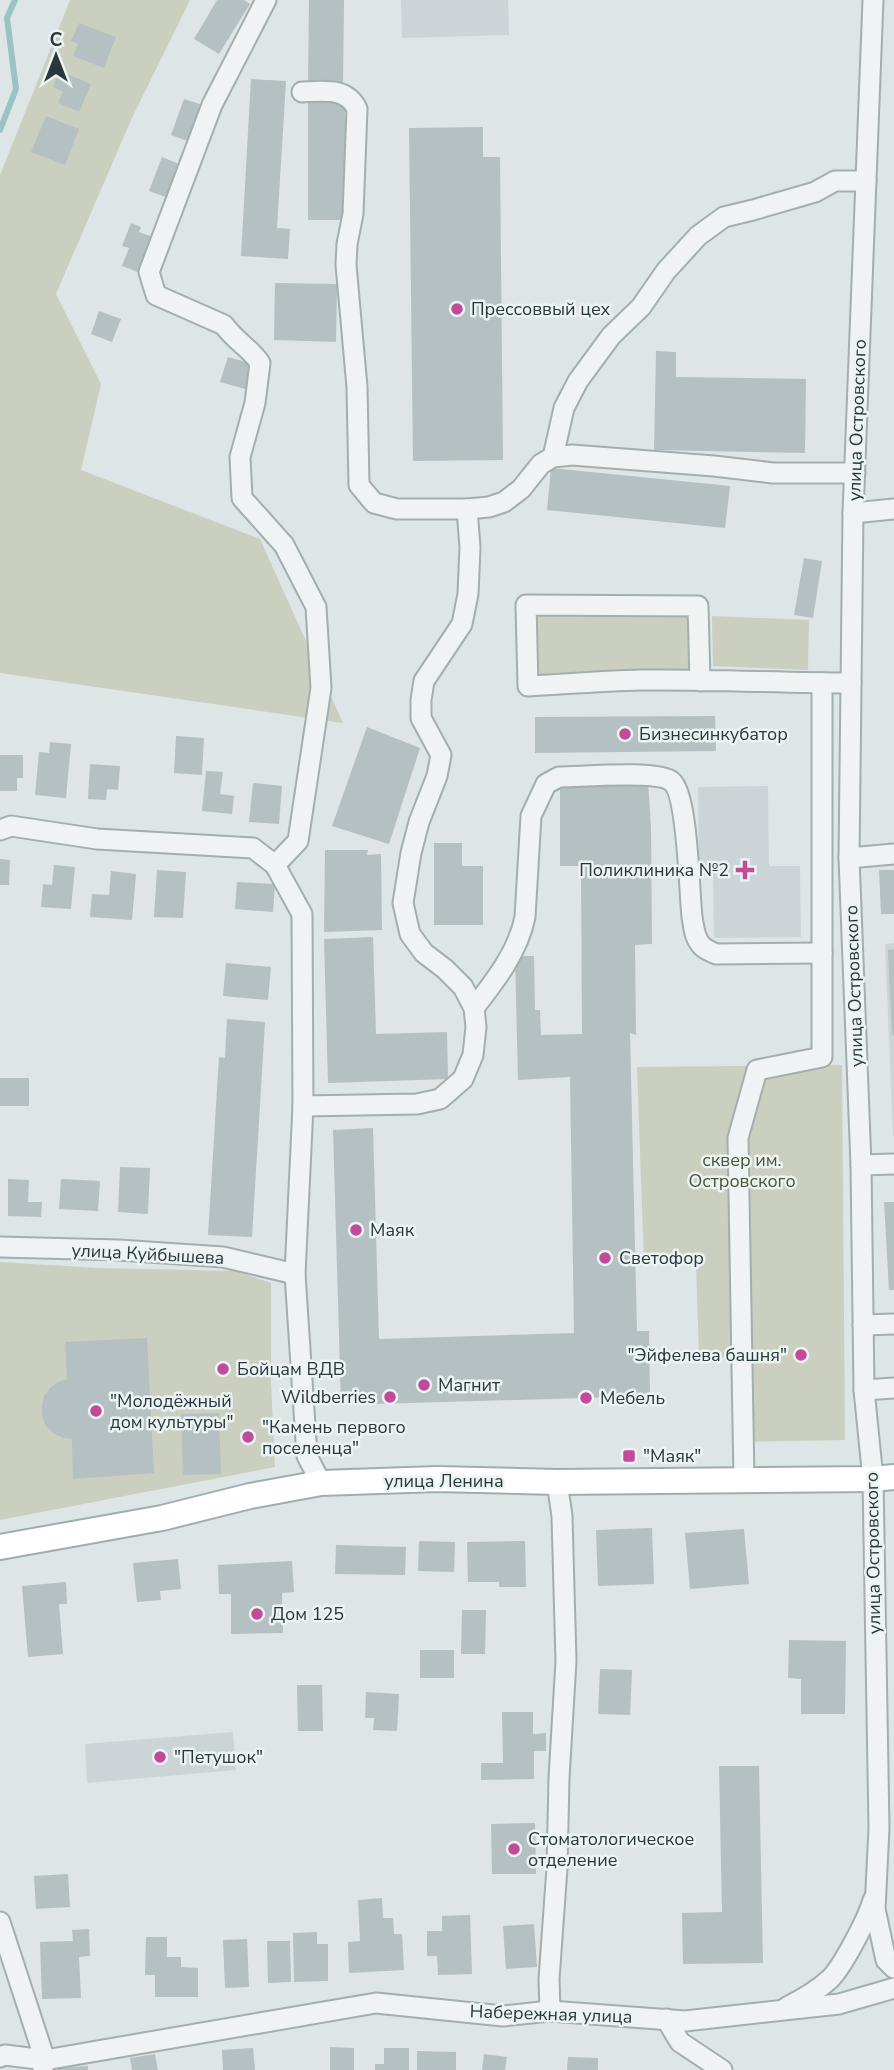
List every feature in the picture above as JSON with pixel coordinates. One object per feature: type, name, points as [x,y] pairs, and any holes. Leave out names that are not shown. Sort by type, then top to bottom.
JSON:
[{"type":"main road","name":"улица Ленина","points":[[0,1547],[162,1518],[250,1496],[321,1483],[437,1479],[557,1482],[884,1478]]},
{"type":"street","points":[[266,0],[212,105],[149,272],[156,295],[225,325],[231,334],[253,352],[260,363],[255,403],[240,457],[242,498],[284,545],[316,607],[321,688],[298,841],[275,865]]},
{"type":"street","name":"улица Островского","points":[[873,0],[853,513],[849,858],[861,1165],[864,1390],[884,1478],[875,1909],[886,1960],[894,1968]]},
{"type":"street","points":[[302,92],[337,91],[353,100],[357,109],[353,214],[346,265],[357,387],[359,485],[374,503],[397,509],[489,507],[504,502],[521,489],[541,464],[553,457],[572,455],[773,473],[855,473]]},
{"type":"street","points":[[553,457],[564,408],[578,381],[611,336],[641,307],[666,271],[698,236],[724,216],[754,211],[815,192],[835,181],[866,181]]},
{"type":"street","points":[[303,1106],[418,1104],[440,1099],[463,1079],[473,1055],[476,1027],[474,1008],[463,988],[425,953],[410,934],[403,903],[411,853],[419,822],[437,776],[441,755],[421,718],[421,700],[425,681],[463,624],[468,594],[470,547],[467,509]]},
{"type":"street","points":[[853,513],[894,509]]},
{"type":"street","points":[[700,681],[698,607],[526,605],[527,685],[641,680],[700,681],[822,683],[851,683]]},
{"type":"street","points":[[744,1480],[738,1138],[757,1070],[822,1057],[815,977],[822,953],[822,683]]},
{"type":"street","points":[[474,1008],[503,969],[522,931],[531,816],[546,784],[559,777],[656,775],[671,781],[680,791],[684,810],[689,896],[695,934],[703,947],[716,954],[822,953]]},
{"type":"street","points":[[0,830],[11,826],[97,839],[253,848],[275,865],[302,914],[303,1106],[295,1273],[307,1456],[321,1483]]},
{"type":"street","points":[[849,858],[894,854]]},
{"type":"street","points":[[861,1165],[894,1164]]},
{"type":"street","name":"улица Куйбышева","points":[[0,1247],[119,1250],[223,1257],[295,1273]]},
{"type":"street","points":[[863,1325],[894,1324]]},
{"type":"street","points":[[864,1390],[894,1388]]},
{"type":"street","points":[[550,2011],[566,1661],[562,1516],[557,1482]]},
{"type":"street","points":[[779,2010],[801,2000],[830,1978],[868,1915],[876,1889]]},
{"type":"street","points":[[0,1922],[44,2065]]},
{"type":"street","name":"Набережная улица","points":[[0,2057],[5,2055],[44,2065],[376,2003],[503,2016],[550,2011],[685,2021],[839,2004],[894,1988]]},
{"type":"street","points":[[666,2019],[680,2042],[722,2070]]},
{"type":"shaded area","points":[[401,0],[508,0],[509,35],[402,38]]},
{"type":"shaded area","points":[[768,786],[769,866],[800,866],[801,937],[714,938],[713,875],[699,875],[698,787]]},
{"type":"shaded area","points":[[894,943],[894,1136],[893,1136],[885,944]]},
{"type":"shaded area","name":"\"Петушок\"","points":[[233,1732],[236,1770],[87,1783],[85,1744]]},
{"type":"green space","points":[[70,0],[190,0],[131,120],[56,294],[101,384],[81,470],[260,539],[343,723],[0,673],[0,175]]},
{"type":"green space","points":[[690,615],[690,672],[539,679],[537,616]]},
{"type":"green space","points":[[712,616],[809,620],[808,670],[713,666]]},
{"type":"green space","name":"сквер им. Островского","points":[[842,1065],[845,1440],[733,1442],[730,1357],[699,1357],[696,1262],[644,1263],[637,1067]]},
{"type":"green space","points":[[0,1262],[98,1268],[236,1271],[271,1283],[271,1382],[275,1467],[0,1520]]},
{"type":"building","points":[[217,0],[244,0],[250,4],[219,54],[194,39]]},
{"type":"building","points":[[309,0],[344,0],[343,83],[308,82]]},
{"type":"building","points":[[79,23],[116,37],[104,68],[73,56],[78,44],[71,41]]},
{"type":"building","points":[[60,71],[91,84],[79,112],[58,103],[63,92],[53,87]]},
{"type":"building","points":[[251,79],[286,81],[277,228],[290,229],[288,259],[241,256]]},
{"type":"building","points":[[184,99],[206,106],[193,143],[171,135]]},
{"type":"building","points":[[308,99],[345,99],[345,220],[308,220]]},
{"type":"building","points":[[46,116],[79,129],[65,165],[31,152]]},
{"type":"building","name":"Прессоввый цех","points":[[483,127],[483,157],[500,157],[503,460],[413,461],[409,128]]},
{"type":"building","points":[[162,157],[184,166],[171,199],[149,191]]},
{"type":"building","points":[[131,223],[141,227],[139,232],[153,237],[140,273],[122,266],[129,248],[122,246]]},
{"type":"building","points":[[275,283],[337,284],[336,342],[274,340]]},
{"type":"building","points":[[99,311],[121,319],[112,342],[91,334]]},
{"type":"building","points":[[656,351],[676,352],[676,377],[806,379],[805,453],[654,450]]},
{"type":"building","points":[[228,357],[256,365],[249,390],[220,382]]},
{"type":"building","points":[[551,468],[730,486],[725,528],[547,510]]},
{"type":"building","points":[[804,558],[822,561],[813,618],[794,615]]},
{"type":"building","name":"Бизнесинкубатор","points":[[715,716],[716,751],[535,753],[535,717]]},
{"type":"building","points":[[367,727],[420,748],[389,844],[332,826]]},
{"type":"building","points":[[176,736],[204,738],[202,775],[174,773]]},
{"type":"building","points":[[50,742],[71,744],[66,798],[35,795],[39,752],[49,753]]},
{"type":"building","points":[[0,755],[23,755],[23,778],[17,778],[17,791],[0,791]]},
{"type":"building","points":[[90,764],[120,766],[118,790],[107,789],[106,800],[88,799]]},
{"type":"building","points":[[206,771],[223,772],[220,794],[234,796],[232,814],[202,811]]},
{"type":"building","points":[[648,781],[652,944],[635,945],[636,1035],[630,1033],[637,1331],[649,1331],[650,1396],[341,1405],[333,1130],[373,1128],[379,1339],[574,1333],[570,1077],[518,1080],[515,956],[534,956],[535,1010],[540,1010],[541,1035],[582,1034],[581,866],[560,866],[560,784]]},
{"type":"building","points":[[253,783],[282,786],[279,824],[249,822]]},
{"type":"building","points":[[434,843],[462,843],[462,866],[483,866],[483,925],[434,925]]},
{"type":"building","points":[[325,850],[368,850],[367,855],[381,854],[382,930],[324,932]]},
{"type":"building","points":[[0,859],[10,860],[9,885],[0,885]]},
{"type":"building","points":[[54,865],[75,867],[71,909],[41,907],[43,884],[52,885]]},
{"type":"building","points":[[157,870],[186,872],[183,918],[154,917]]},
{"type":"building","points":[[879,870],[894,870],[894,914],[881,914]]},
{"type":"building","points":[[111,871],[136,874],[132,920],[90,917],[92,894],[109,895]]},
{"type":"building","points":[[237,882],[275,884],[273,912],[235,909]]},
{"type":"building","points":[[373,937],[376,1034],[447,1032],[448,1079],[328,1083],[324,939]]},
{"type":"building","points":[[894,949],[894,1035],[892,1036],[888,950]]},
{"type":"building","points":[[226,963],[271,967],[268,1000],[223,996]]},
{"type":"building","points":[[227,1019],[265,1022],[252,1237],[208,1235],[219,1057],[225,1058]]},
{"type":"building","points":[[0,1078],[29,1078],[29,1106],[0,1106]]},
{"type":"building","points":[[120,1167],[150,1168],[148,1214],[118,1212]]},
{"type":"building","points":[[8,1179],[29,1180],[28,1202],[42,1202],[41,1217],[8,1216]]},
{"type":"building","points":[[61,1179],[100,1181],[98,1211],[59,1209]]},
{"type":"building","points":[[884,1202],[894,1202],[894,1290],[889,1290]]},
{"type":"building","name":"\"Молодёжный дом культуры\"","points":[[147,1338],[154,1473],[73,1479],[72,1439],[53,1433],[42,1416],[44,1396],[58,1382],[67,1379],[65,1342]]},
{"type":"building","points":[[219,1413],[221,1474],[183,1475],[181,1414]]},
{"type":"building","points":[[652,1528],[654,1584],[598,1586],[596,1530]]},
{"type":"building","points":[[744,1529],[749,1584],[690,1589],[685,1533]]},
{"type":"building","points":[[419,1541],[455,1542],[454,1572],[418,1571]]},
{"type":"building","points":[[525,1541],[526,1587],[499,1587],[499,1582],[468,1582],[467,1542]]},
{"type":"building","points":[[336,1545],[406,1547],[405,1575],[335,1574]]},
{"type":"building","points":[[178,1559],[181,1589],[160,1591],[161,1600],[137,1602],[133,1563]]},
{"type":"building","name":"Дом 125","points":[[292,1561],[294,1592],[282,1593],[283,1633],[231,1634],[231,1594],[219,1594],[218,1565]]},
{"type":"building","points":[[66,1582],[67,1604],[59,1604],[63,1654],[28,1657],[22,1586]]},
{"type":"building","points":[[462,1610],[486,1610],[485,1654],[461,1654]]},
{"type":"building","points":[[789,1640],[846,1641],[845,1714],[801,1714],[801,1679],[788,1678]]},
{"type":"building","points":[[420,1650],[454,1650],[454,1678],[420,1678]]},
{"type":"building","points":[[600,1669],[632,1670],[630,1715],[598,1714]]},
{"type":"building","points":[[297,1685],[322,1685],[323,1731],[298,1731]]},
{"type":"building","points":[[366,1692],[399,1694],[397,1731],[373,1730],[374,1718],[365,1718]]},
{"type":"building","points":[[502,1712],[533,1712],[533,1734],[546,1733],[546,1751],[534,1751],[534,1779],[481,1780],[481,1763],[503,1763]]},
{"type":"building","points":[[719,1766],[759,1766],[763,1963],[683,1964],[682,1913],[722,1912]]},
{"type":"building","name":"Стоматологическое отделение","points":[[535,1823],[536,1874],[492,1874],[491,1824]]},
{"type":"building","points":[[68,1874],[70,1907],[36,1909],[34,1876]]},
{"type":"building","points":[[382,1898],[383,1918],[393,1918],[394,1934],[402,1934],[404,1970],[349,1973],[348,1942],[360,1941],[358,1900]]},
{"type":"building","points":[[470,1915],[472,1974],[438,1975],[437,1956],[427,1956],[427,1931],[442,1931],[442,1916]]},
{"type":"building","points":[[534,1924],[537,1967],[506,1969],[503,1926]]},
{"type":"building","points":[[89,1929],[90,1956],[79,1957],[81,1998],[42,1999],[40,1942],[73,1941],[72,1930]]},
{"type":"building","points":[[317,1932],[317,1944],[328,1944],[328,1981],[294,1982],[293,1933]]},
{"type":"building","points":[[146,1937],[167,1937],[167,1957],[181,1957],[181,1967],[198,1968],[198,1997],[155,1997],[155,1975],[145,1975]]},
{"type":"building","points":[[247,1939],[249,1987],[225,1988],[223,1940]]},
{"type":"building","points":[[267,1941],[290,1941],[291,1982],[268,1983]]},
{"type":"building","points":[[330,2047],[354,2048],[354,2070],[330,2070]]},
{"type":"building","points":[[253,2048],[255,2070],[223,2070],[222,2050]]},
{"type":"building","points":[[384,2048],[409,2048],[409,2070],[375,2070],[375,2064],[384,2064]]},
{"type":"building","points":[[417,2051],[456,2052],[456,2070],[417,2070]]},
{"type":"building","points":[[155,2054],[158,2070],[132,2070],[130,2058]]},
{"type":"building","points":[[484,2054],[507,2057],[505,2070],[482,2070]]},
{"type":"building","points":[[568,2057],[598,2058],[598,2070],[567,2070]]},
{"type":"building","points":[[88,2066],[88,2070],[57,2070],[57,2068]]},
{"type":"waterway","points":[[0,130],[16,89],[7,18],[15,0]]},
{"type":"place","name":"Прессоввый цех","points":[[457,309]]},
{"type":"place","name":"Бизнесинкубатор","points":[[625,734]]},
{"type":"place","name":"Поликлиника №2","points":[[745,870]]},
{"type":"place","name":"Maяк","points":[[356,1230]]},
{"type":"place","name":"Светофор","points":[[605,1258]]},
{"type":"place","name":"\"Эйфелева башня\"","points":[[801,1355]]},
{"type":"place","name":"Бойцам ВДВ","points":[[223,1369]]},
{"type":"place","name":"Магнит","points":[[424,1385]]},
{"type":"place","name":"Wildberries","points":[[390,1397]]},
{"type":"place","name":"Мебель","points":[[586,1398]]},
{"type":"place","name":"\"Молодёжный дом культуры\"","points":[[96,1411]]},
{"type":"place","name":"\"Камень первого поселенца\"","points":[[248,1437]]},
{"type":"place","name":"\"Маяк\"","points":[[629,1456]]},
{"type":"place","name":"Дом 125","points":[[257,1614]]},
{"type":"place","name":"\"Петушок\"","points":[[160,1757]]},
{"type":"place","name":"Стоматологическое отделение","points":[[514,1849]]}]
